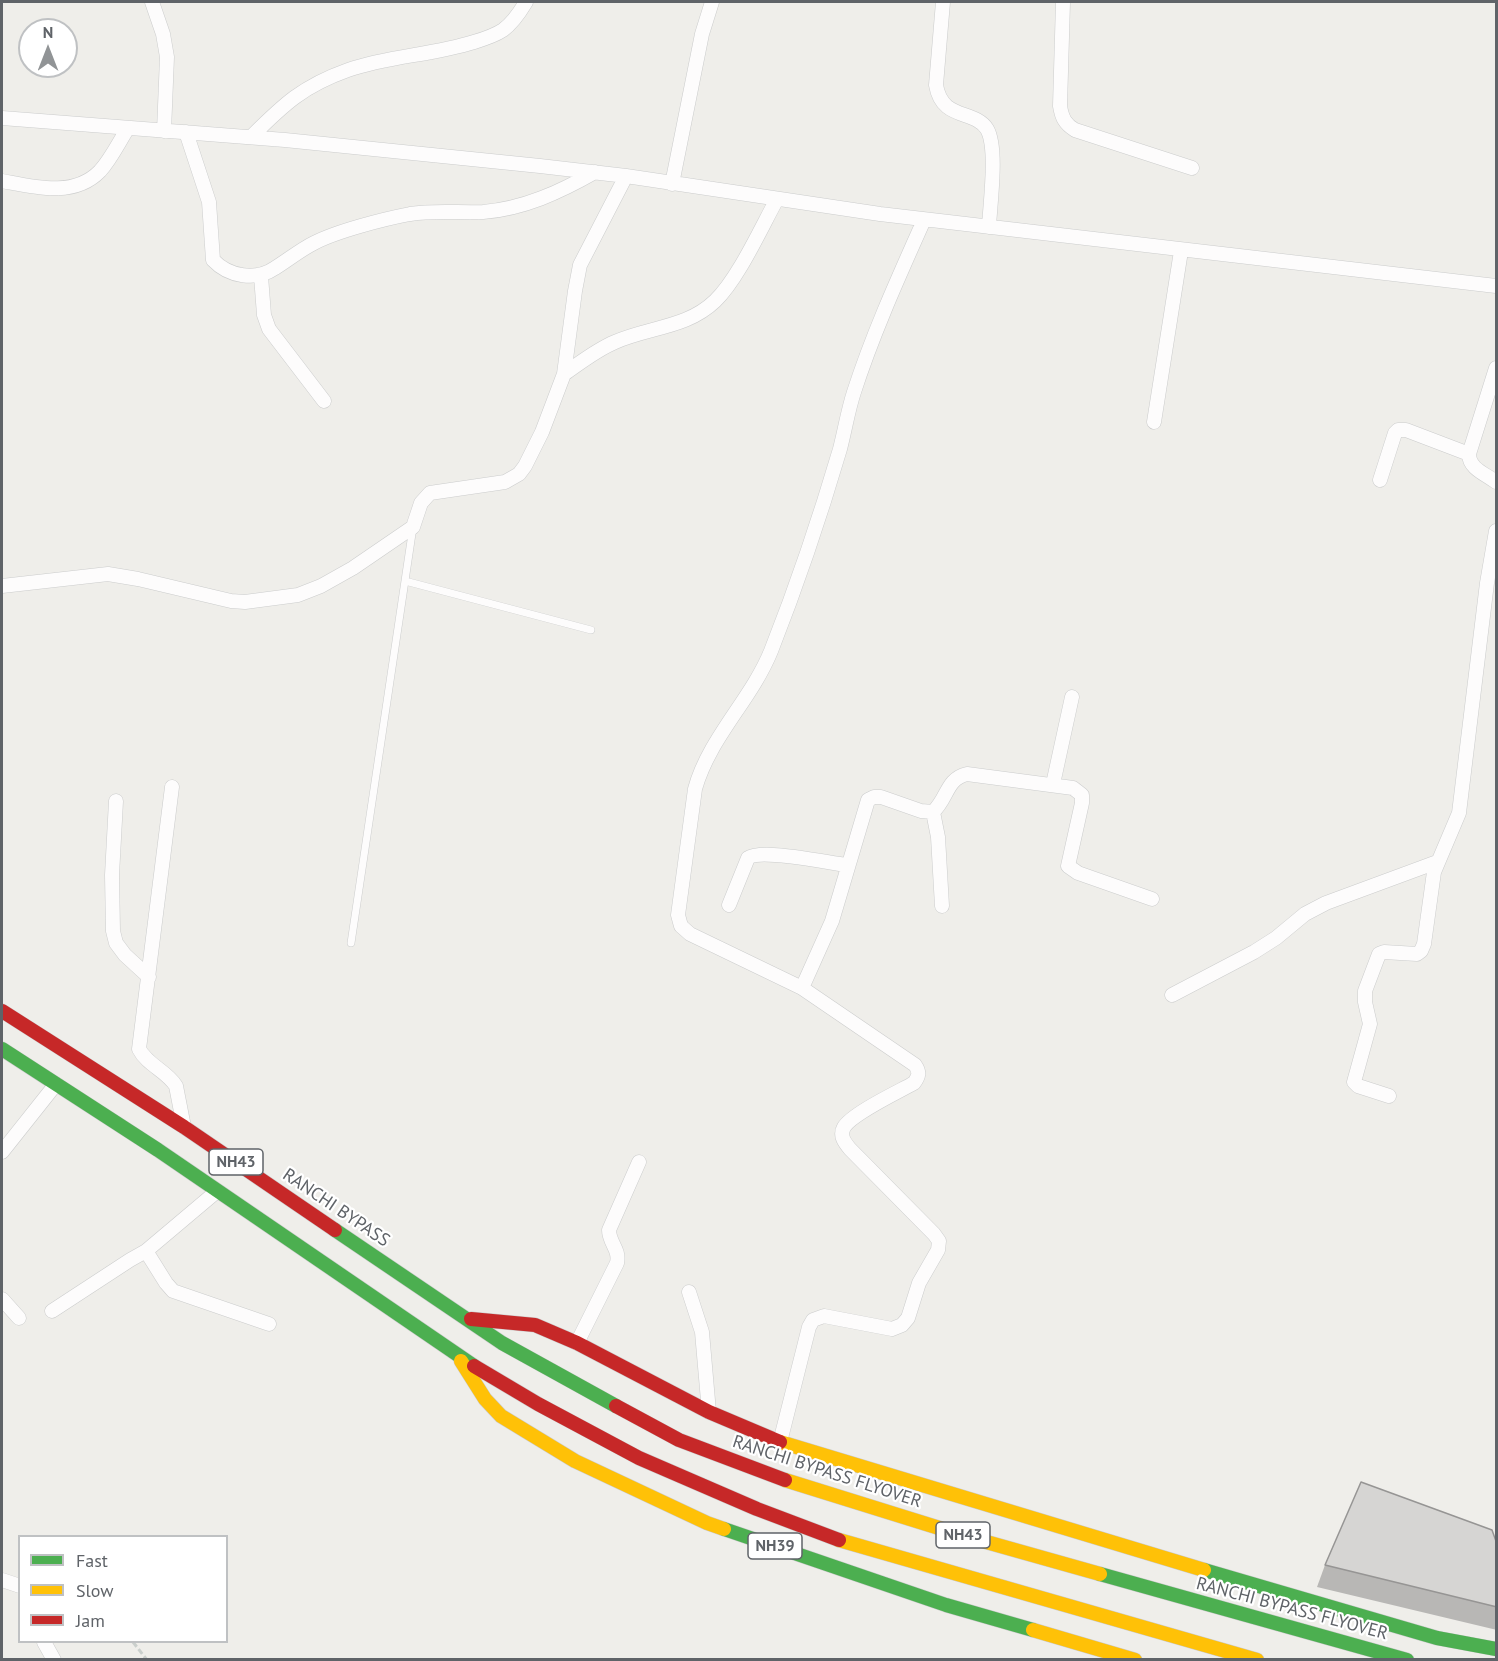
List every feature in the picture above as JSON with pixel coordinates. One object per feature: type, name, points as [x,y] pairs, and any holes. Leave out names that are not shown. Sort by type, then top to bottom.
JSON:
[{"type":"main road","name":"RANCHI BYPASS","points":[[2,1011],[184,1127],[468,1319]]},
{"type":"main road","name":"NH43","points":[[2,1049],[158,1150],[458,1356],[538,1404],[639,1458],[757,1509],[851,1544],[1257,1659]]},
{"type":"main road","points":[[468,1319],[535,1325],[577,1343],[709,1412],[780,1442],[1121,1546],[1437,1638],[1497,1648]]},
{"type":"main road","name":"RANCHI BYPASS FLYOVER","points":[[468,1319],[502,1343],[679,1440],[793,1483],[976,1539],[1407,1659]]},
{"type":"main road","name":"NH39","points":[[458,1356],[485,1399],[501,1416],[575,1461],[707,1523],[946,1605],[1135,1659]]},
{"type":"street","points":[[153,2],[164,34],[167,57],[164,130]]},
{"type":"street","points":[[251,137],[285,103],[313,84],[350,69],[451,49],[493,36],[505,29],[526,2]]},
{"type":"street","points":[[672,184],[702,34],[712,2]]},
{"type":"street","points":[[943,2],[936,85],[942,102],[951,110],[983,124],[987,130],[992,154],[989,227]]},
{"type":"street","points":[[1063,2],[1060,106],[1066,124],[1075,130],[1191,168]]},
{"type":"street","points":[[2,118],[251,137],[595,172],[924,220],[1497,286]]},
{"type":"street","points":[[2,181],[65,189],[79,185],[101,170],[128,128]]},
{"type":"street","points":[[186,132],[209,202],[213,260],[219,266],[244,276],[261,276],[314,243],[333,235],[410,214],[486,212],[507,208],[558,192],[595,172]]},
{"type":"street","points":[[2,586],[108,574],[231,601],[245,602],[298,595],[309,592],[353,568],[413,527],[421,503],[430,493],[505,482],[519,474],[542,432],[564,374],[580,265],[626,176]]},
{"type":"street","points":[[564,374],[614,342],[683,321],[716,300],[731,282],[777,199]]},
{"type":"street","points":[[780,1442],[809,1326],[813,1320],[824,1316],[892,1329],[902,1325],[908,1318],[919,1283],[938,1250],[939,1241],[934,1234],[850,1149],[843,1141],[842,1135],[844,1127],[858,1115],[914,1083],[919,1077],[919,1071],[915,1065],[801,988],[690,934],[681,926],[678,915],[695,789],[700,772],[707,756],[770,654],[840,449],[854,393],[897,278],[924,220]]},
{"type":"street","points":[[1154,422],[1181,251]]},
{"type":"street","points":[[261,276],[264,315],[269,329],[324,401]]},
{"type":"street","points":[[1497,368],[1468,454],[1468,459],[1474,467],[1497,482]]},
{"type":"street","points":[[1380,480],[1395,433],[1398,430],[1406,430],[1468,454]]},
{"type":"street","points":[[1389,1096],[1358,1086],[1354,1082],[1370,1024],[1365,991],[1379,954],[1384,952],[1417,954],[1424,944],[1434,872],[1460,813],[1497,531]]},
{"type":"street","points":[[1053,784],[1072,697]]},
{"type":"street","points":[[801,988],[832,921],[868,800],[874,797],[881,797],[921,812],[933,812],[939,806],[953,780],[968,774],[1074,788],[1082,795],[1082,803],[1068,866],[1078,873],[1152,899]]},
{"type":"street","points":[[172,787],[139,1049],[143,1057],[176,1086],[184,1127]]},
{"type":"street","points":[[116,801],[112,874],[113,931],[125,955],[149,977]]},
{"type":"street","points":[[933,812],[938,837],[942,906]]},
{"type":"street","points":[[729,905],[751,855],[767,854],[847,866]]},
{"type":"street","points":[[1172,995],[1254,952],[1276,938],[1305,914],[1326,903],[1437,862]]},
{"type":"street","points":[[2,1152],[56,1084]]},
{"type":"street","points":[[577,1343],[617,1263],[617,1250],[609,1236],[609,1230],[639,1162]]},
{"type":"street","points":[[52,1311],[146,1251],[216,1191]]},
{"type":"street","points":[[146,1251],[173,1291],[269,1324]]},
{"type":"street","points":[[690,1292],[702,1332],[709,1412]]},
{"type":"street","points":[[2,1299],[19,1318]]},
{"type":"street","points":[[2,1580],[18,1585]]},
{"type":"street","points":[[45,1643],[54,1659]]},
{"type":"lane","points":[[351,943],[413,527]]},
{"type":"lane","points":[[405,581],[591,630]]},
{"type":"path","points":[[135,1643],[147,1659]]},
{"type":"building","points":[[1361,1482],[1492,1530],[1497,1544],[1497,1607],[1325,1565]]},
{"type":"traffic: fast","points":[[2,1049],[158,1150],[474,1366]]},
{"type":"traffic: fast","points":[[335,1230],[502,1343],[616,1406]]},
{"type":"traffic: fast","points":[[724,1529],[946,1605],[1033,1630]]},
{"type":"traffic: fast","points":[[1204,1570],[1437,1638],[1496,1649]]},
{"type":"traffic: fast","points":[[1100,1574],[1407,1660]]},
{"type":"traffic: slow","points":[[461,1361],[485,1399],[501,1416],[575,1461],[724,1529]]},
{"type":"traffic: slow","points":[[780,1442],[1204,1570]]},
{"type":"traffic: slow","points":[[785,1480],[965,1536],[1100,1574]]},
{"type":"traffic: slow","points":[[839,1540],[1257,1660]]},
{"type":"traffic: slow","points":[[1033,1630],[1135,1660]]},
{"type":"traffic: jam","points":[[2,1011],[184,1127],[335,1230]]},
{"type":"traffic: jam","points":[[471,1319],[535,1325],[577,1343],[709,1412],[780,1442]]},
{"type":"traffic: jam","points":[[474,1366],[538,1404],[639,1458],[757,1509],[839,1540]]},
{"type":"traffic: jam","points":[[616,1406],[679,1440],[785,1480]]}]
